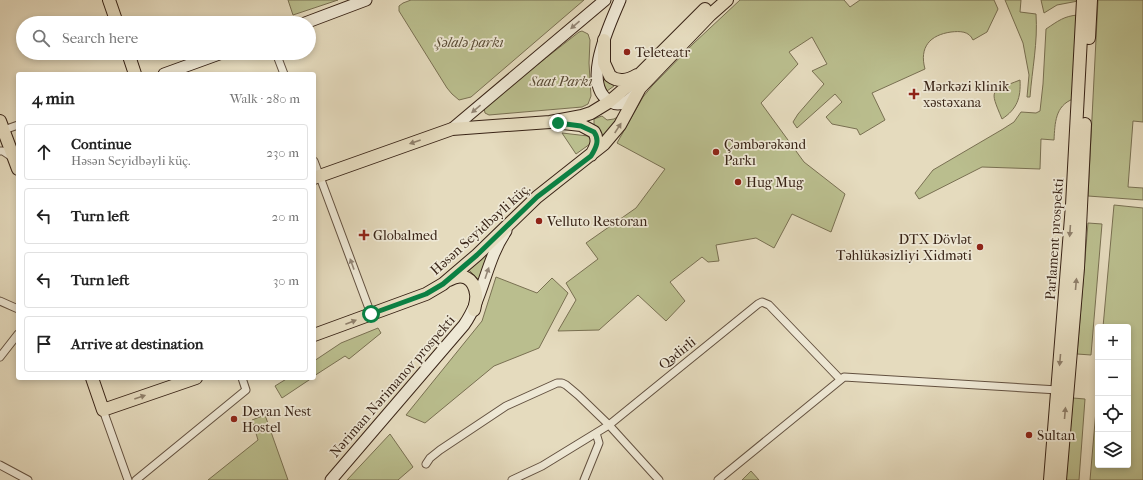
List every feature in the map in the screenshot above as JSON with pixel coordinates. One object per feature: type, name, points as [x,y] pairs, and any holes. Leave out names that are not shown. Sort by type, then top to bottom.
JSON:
[{"type":"main road","points":[[109,0],[115,16]]},
{"type":"main road","points":[[316,19],[366,0]]},
{"type":"main road","points":[[452,130],[604,0]]},
{"type":"main road","points":[[620,0],[604,40],[599,58],[598,80],[601,91],[610,102],[622,104],[627,102],[637,92]]},
{"type":"main road","points":[[316,177],[452,130],[550,122],[591,113],[610,102],[714,0]]},
{"type":"main road","name":"Həsən Seyidbəyli küç.","points":[[316,334],[426,294],[443,284],[477,255],[537,197],[591,156],[616,132],[637,92],[701,24],[727,0]]},
{"type":"main road","name":"Parlament prospekti","points":[[1050,480],[1073,190],[1083,0]]},
{"type":"main road","name":"Parlament prospekti","points":[[1060,480],[1078,268],[1091,0]]},
{"type":"main road","points":[[604,40],[604,62],[610,76],[617,80],[625,80],[634,77],[643,71]]},
{"type":"main road","points":[[130,60],[134,72]]},
{"type":"main road","points":[[170,72],[203,60]]},
{"type":"main road","points":[[550,122],[581,126],[594,132],[597,140],[591,156]]},
{"type":"main road","points":[[1,130],[16,164]]},
{"type":"main road","name":"Nəriman Nərimanov prospekti","points":[[331,480],[464,325],[474,310],[496,248],[514,218]]},
{"type":"main road","points":[[443,284],[457,276],[467,278],[473,284],[476,295],[474,310]]},
{"type":"main road","points":[[93,380],[103,410],[190,380]]},
{"type":"street","points":[[279,60],[283,72]]},
{"type":"street","points":[[1,130],[16,126]]},
{"type":"street","points":[[0,151],[3,151],[16,164]]},
{"type":"street","points":[[316,177],[371,314]]},
{"type":"street","points":[[0,301],[16,308]]},
{"type":"street","name":"Qədirli","points":[[512,480],[542,466],[609,425],[762,302],[769,305],[840,380]]},
{"type":"street","points":[[0,357],[16,337]]},
{"type":"street","points":[[718,480],[844,377],[850,376],[1058,390]]},
{"type":"street","points":[[136,480],[246,390],[243,380]]},
{"type":"street","points":[[426,464],[430,458],[440,450],[506,406],[557,383],[562,383],[609,425],[659,480]]},
{"type":"street","points":[[103,410],[128,480]]},
{"type":"street","points":[[584,480],[599,443],[596,432]]},
{"type":"street","points":[[0,465],[28,480]]},
{"type":"green space","points":[[288,0],[338,0],[293,15]]},
{"type":"green space","name":"Şəlalə parkı","points":[[411,0],[584,0],[471,97],[459,100],[447,88],[399,11],[399,6]]},
{"type":"green space","points":[[740,0],[844,0],[850,7],[860,0],[994,0],[998,9],[987,32],[973,40],[967,33],[961,32],[951,32],[937,36],[928,43],[925,48],[925,69],[872,93],[885,120],[860,135],[857,129],[832,124],[826,117],[842,102],[835,94],[797,128],[793,122],[824,84],[812,71],[827,64],[812,37],[789,52],[798,64],[761,103],[804,162],[845,194],[831,232],[792,214],[774,248],[756,238],[716,245],[719,261],[708,262],[702,257],[670,282],[685,301],[666,321],[638,295],[599,330],[558,331],[576,300],[566,283],[598,259],[586,243],[636,208],[665,169],[617,143],[643,97],[652,86],[694,43]]},
{"type":"green space","points":[[1005,0],[1021,0],[1020,12],[1036,14],[1036,45],[1030,97],[1027,97],[1029,75],[1023,43]]},
{"type":"green space","points":[[1041,0],[1078,1],[1057,5],[1044,13]]},
{"type":"green space","points":[[1098,0],[1143,0],[1143,122],[1133,121],[1128,187],[1143,188],[1143,200],[1088,196]]},
{"type":"green space","points":[[1078,15],[1073,99],[1067,102],[1059,111],[1056,121],[1054,140],[1041,139],[1040,169],[982,167],[919,199],[915,193],[933,170],[1014,122],[1021,112],[1036,113],[1040,111],[1046,29],[1058,21]]},
{"type":"green space","name":"Saat Parkı","points":[[582,31],[588,34],[590,40],[589,63],[591,96],[588,104],[582,107],[489,115],[485,113],[484,108],[486,105]]},
{"type":"green space","points":[[603,71],[608,81],[614,86],[607,91],[602,82]]},
{"type":"green space","points":[[1020,80],[1019,98],[1015,107],[1002,119],[995,102],[995,92],[998,89]]},
{"type":"green space","points":[[621,115],[602,142],[594,126],[594,119],[602,116],[607,120],[614,119]]},
{"type":"green space","points":[[562,133],[588,136],[591,140],[590,144],[576,154]]},
{"type":"green space","points":[[1114,205],[1143,208],[1143,480],[1090,480],[1095,422],[1095,468],[1131,468],[1131,324],[1103,324]]},
{"type":"green space","points":[[1088,223],[1102,224],[1091,355],[1077,354]]},
{"type":"green space","points":[[491,249],[480,281],[469,270]]},
{"type":"green space","points":[[496,277],[537,293],[552,278],[568,293],[539,348],[494,366],[425,423],[406,415],[482,321]]},
{"type":"green space","points":[[378,328],[381,333],[349,359],[345,356],[316,375],[316,360],[341,343]]},
{"type":"green space","points":[[285,380],[309,380],[282,398],[275,386]]},
{"type":"green space","points":[[1073,398],[1085,399],[1079,480],[1066,480]]},
{"type":"green space","points":[[265,415],[288,480],[208,480],[258,440],[252,420]]},
{"type":"green space","points":[[390,434],[413,467],[398,480],[347,480]]},
{"type":"green space","points":[[751,471],[759,480],[742,480]]},
{"type":"place","name":"Teleteatr","points":[[627,52]]},
{"type":"place","name":"Mərkəzi klinik xəstəxana","points":[[914,94]]},
{"type":"place","name":"Çəmbərəkənd Parkı","points":[[716,152]]},
{"type":"place","name":"Hug Mug","points":[[738,182]]},
{"type":"place","name":"Velluto Restoran","points":[[539,221]]},
{"type":"place","name":"Globalmed","points":[[364,235]]},
{"type":"place","name":"DTX Dövlət Təhlükəsizliyi Xidməti","points":[[980,247]]},
{"type":"place","name":"Devan Nest Hostel","points":[[234,419]]},
{"type":"place","name":"Sultan","points":[[1029,435]]},
{"type":"route","points":[[371,314],[426,294],[443,284],[477,255],[531,202],[591,156],[597,140],[594,132],[589,128],[558,123]]}]
